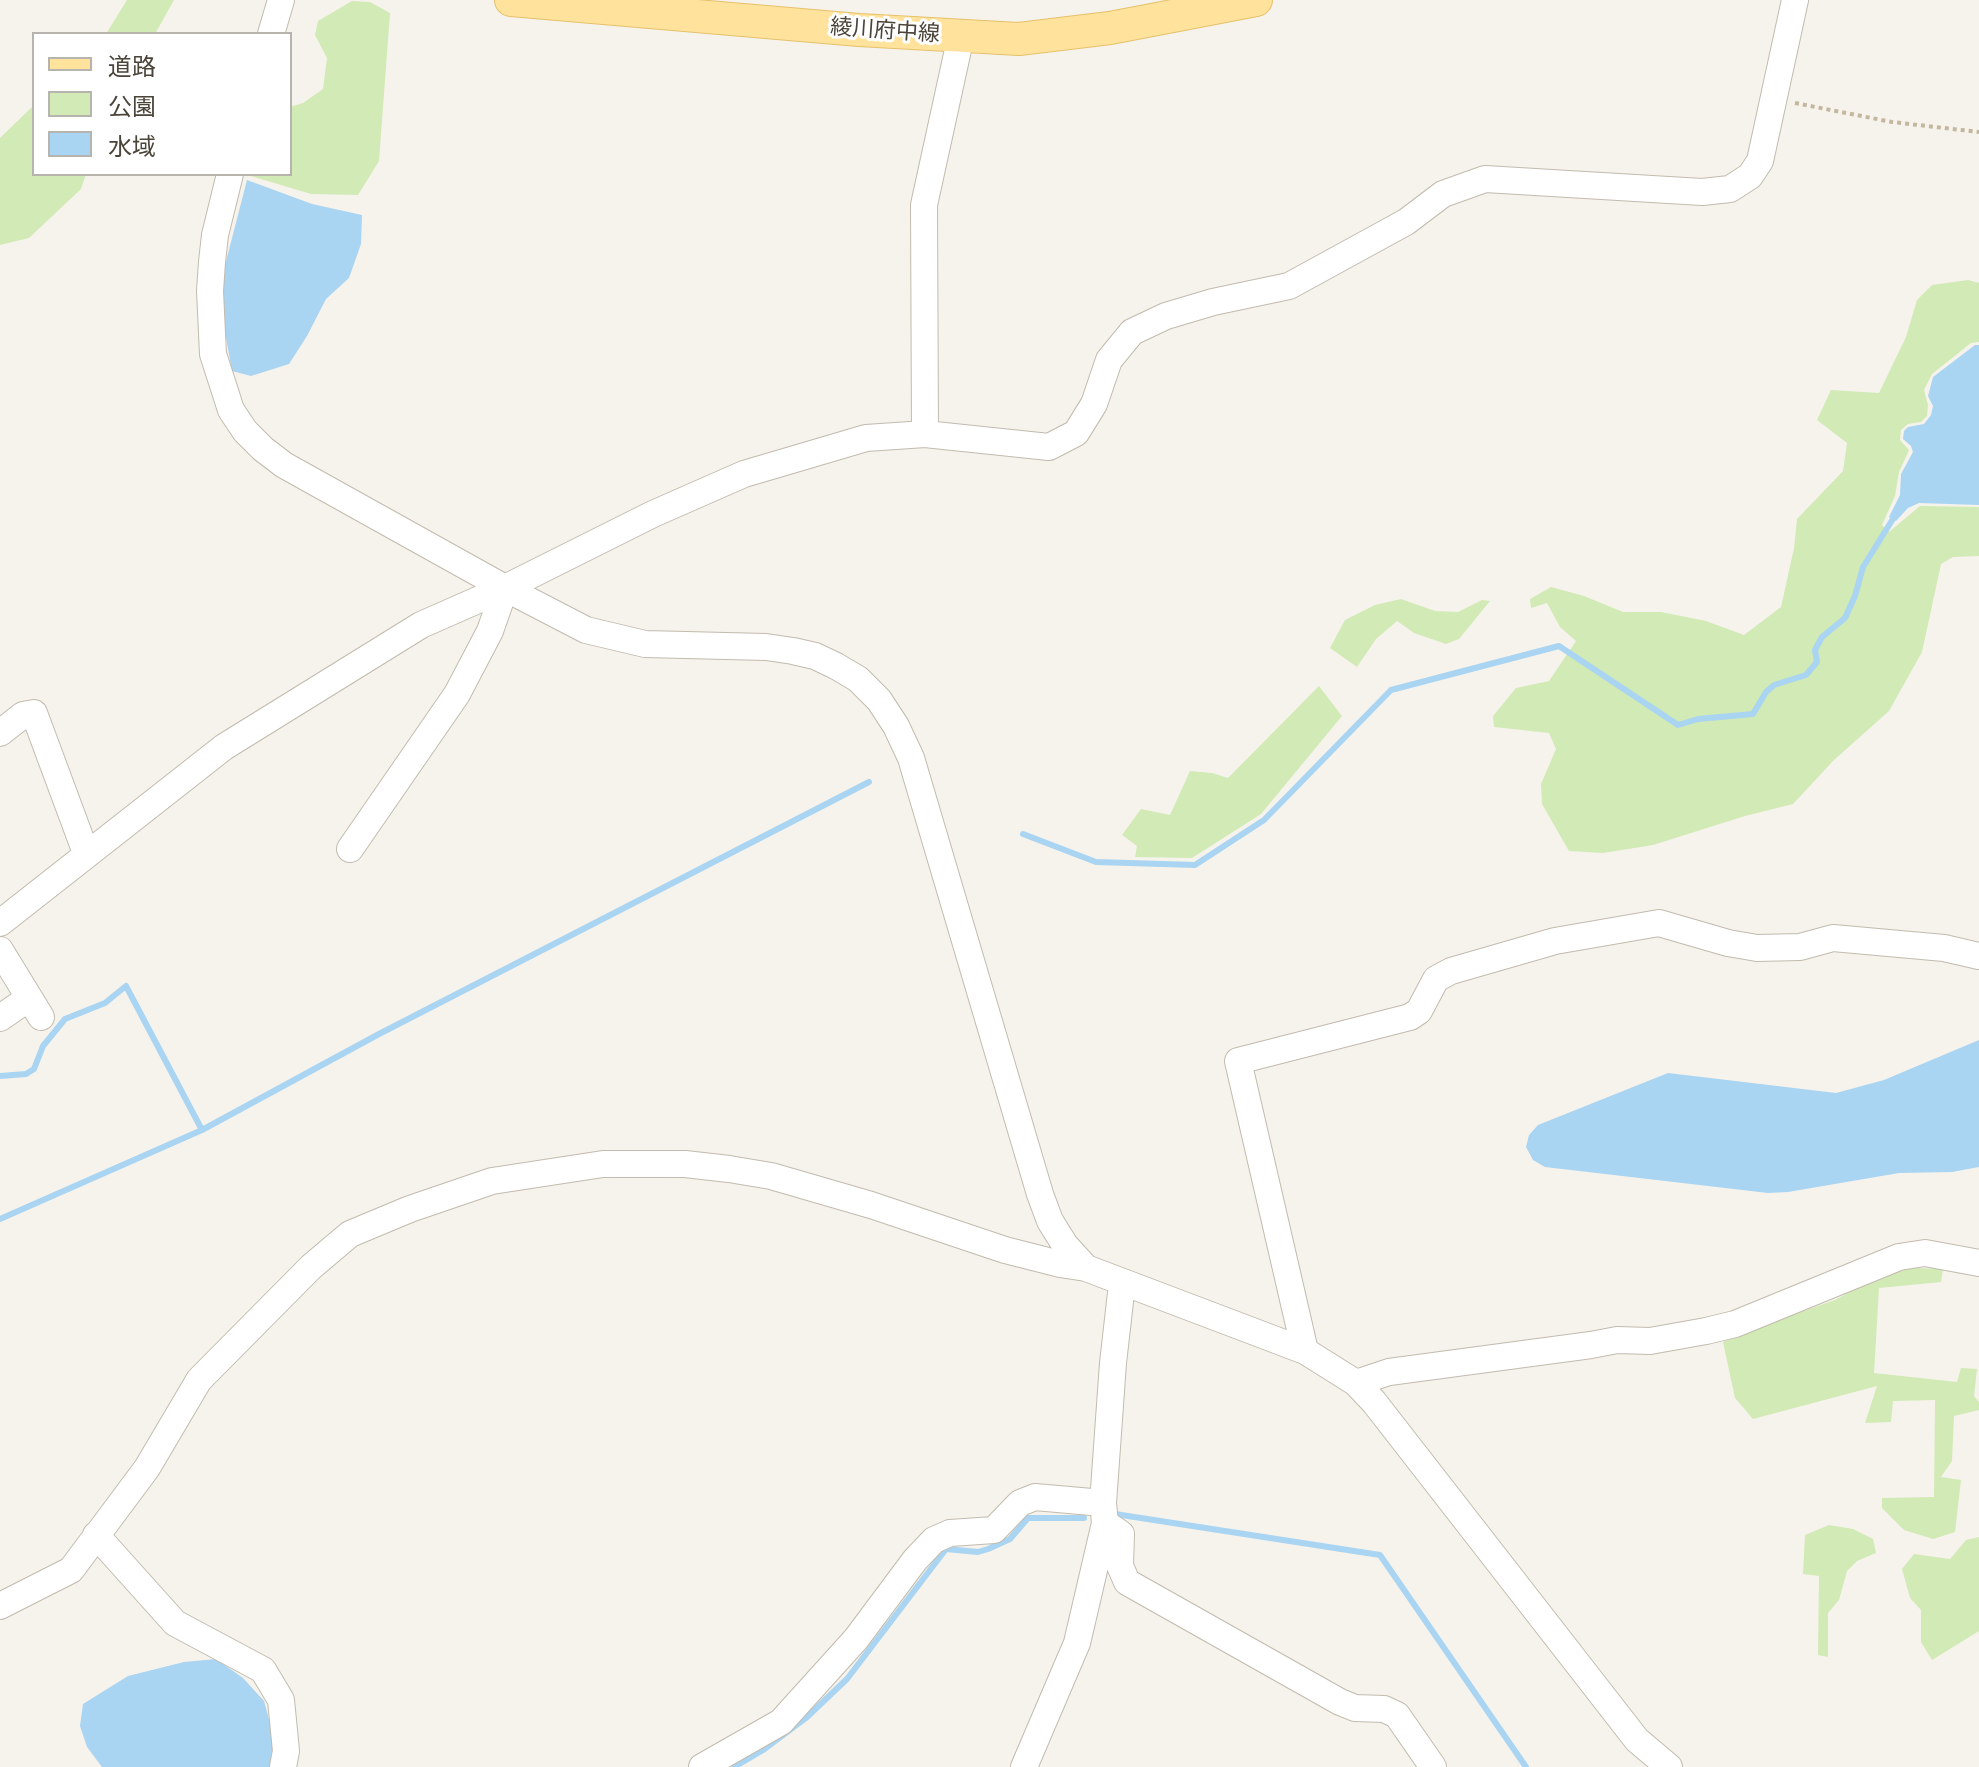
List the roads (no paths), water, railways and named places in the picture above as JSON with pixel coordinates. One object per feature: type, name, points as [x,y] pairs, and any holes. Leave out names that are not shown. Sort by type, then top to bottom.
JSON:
[{"type":"main road","name":"綾川府中線","points":[[511,0],[1019,39],[1079,32],[1256,0]]},
{"type":"street","points":[[272,32],[281,0]]},
{"type":"street","points":[[0,923],[224,747],[421,625],[744,474],[866,438],[925,434],[1049,447],[1076,433],[1094,404],[1109,360],[1132,332],[1166,316],[1213,302],[1289,286],[1406,222],[1443,194],[1485,179],[1702,192],[1730,189],[1750,176],[1760,161],[1795,0]]},
{"type":"street","points":[[925,434],[924,205],[961,36]]},
{"type":"street","points":[[230,176],[215,235],[210,291],[213,354],[220,384],[238,421],[263,449],[284,465],[559,618],[586,630],[672,647],[766,647],[815,656],[858,679],[879,700],[911,758],[1040,1194],[1050,1221],[1065,1245],[1086,1268]]},
{"type":"street","points":[[350,849],[457,694],[490,631],[505,588]]},
{"type":"street","points":[[0,733],[23,715],[34,713],[86,853]]},
{"type":"street","points":[[1305,1351],[1238,1061],[1410,1017],[1419,1011],[1436,979],[1451,971],[1555,941],[1659,923],[1757,948],[1800,947],[1833,938],[1944,948],[1979,956]]},
{"type":"street","points":[[0,950],[35,1008],[0,1018]]},
{"type":"street","points":[[0,1606],[71,1570],[147,1468],[199,1380],[311,1267],[350,1234],[410,1209],[492,1181],[603,1164],[685,1164],[771,1176],[871,1205],[1005,1250],[1086,1268],[1305,1351],[1356,1383],[1374,1402],[1637,1740],[1669,1767]]},
{"type":"street","points":[[1356,1383],[1389,1372],[1617,1340],[1650,1341],[1706,1331],[1735,1324],[1899,1257],[1925,1253],[1979,1263]]},
{"type":"street","points":[[1024,1767],[1077,1643],[1104,1513],[1113,1363],[1122,1284]]},
{"type":"street","points":[[702,1767],[781,1722],[856,1639],[915,1560],[934,1540],[950,1533],[994,1530],[1020,1503],[1035,1497],[1104,1513],[1121,1534],[1120,1566],[1127,1582],[1340,1702],[1355,1708],[1384,1709],[1397,1715],[1433,1767]]},
{"type":"street","points":[[96,1535],[175,1623],[263,1670],[281,1700],[286,1751],[283,1767]]},
{"type":"water","points":[[247,180],[312,204],[362,215],[361,244],[349,278],[326,299],[289,364],[251,376],[232,371],[225,332],[223,273]]},
{"type":"water","points":[[1979,345],[1979,505],[1919,503],[1908,508],[1896,521],[1889,517],[1900,495],[1901,474],[1913,452],[1903,439],[1904,431],[1908,427],[1924,424],[1931,415],[1933,406],[1928,396],[1933,377]]},
{"type":"water","points":[[1979,1040],[1979,1167],[1952,1172],[1899,1173],[1768,1193],[1545,1167],[1533,1160],[1526,1147],[1529,1135],[1538,1125],[1668,1073],[1836,1093],[1884,1080]]},
{"type":"water","points":[[216,1659],[243,1678],[264,1701],[280,1741],[276,1767],[102,1767],[87,1747],[80,1726],[83,1704],[128,1676],[184,1662]]},
{"type":"waterway","points":[[1023,834],[1096,862],[1195,865],[1264,820],[1391,690],[1559,646],[1678,725],[1698,719],[1753,714],[1774,685],[1806,675],[1817,662],[1815,650],[1822,637],[1845,618],[1863,567],[1896,514]]},
{"type":"waterway","points":[[0,1076],[26,1074],[34,1069],[43,1046],[65,1019],[105,1003],[126,986],[202,1130],[379,1034],[869,782]]},
{"type":"waterway","points":[[0,1219],[202,1130]]},
{"type":"waterway","points":[[1115,1514],[1380,1555],[1526,1767]]},
{"type":"waterway","points":[[734,1767],[807,1717],[847,1679],[946,1549],[978,1552],[988,1549],[1010,1539],[1028,1518],[1084,1518]]}]
